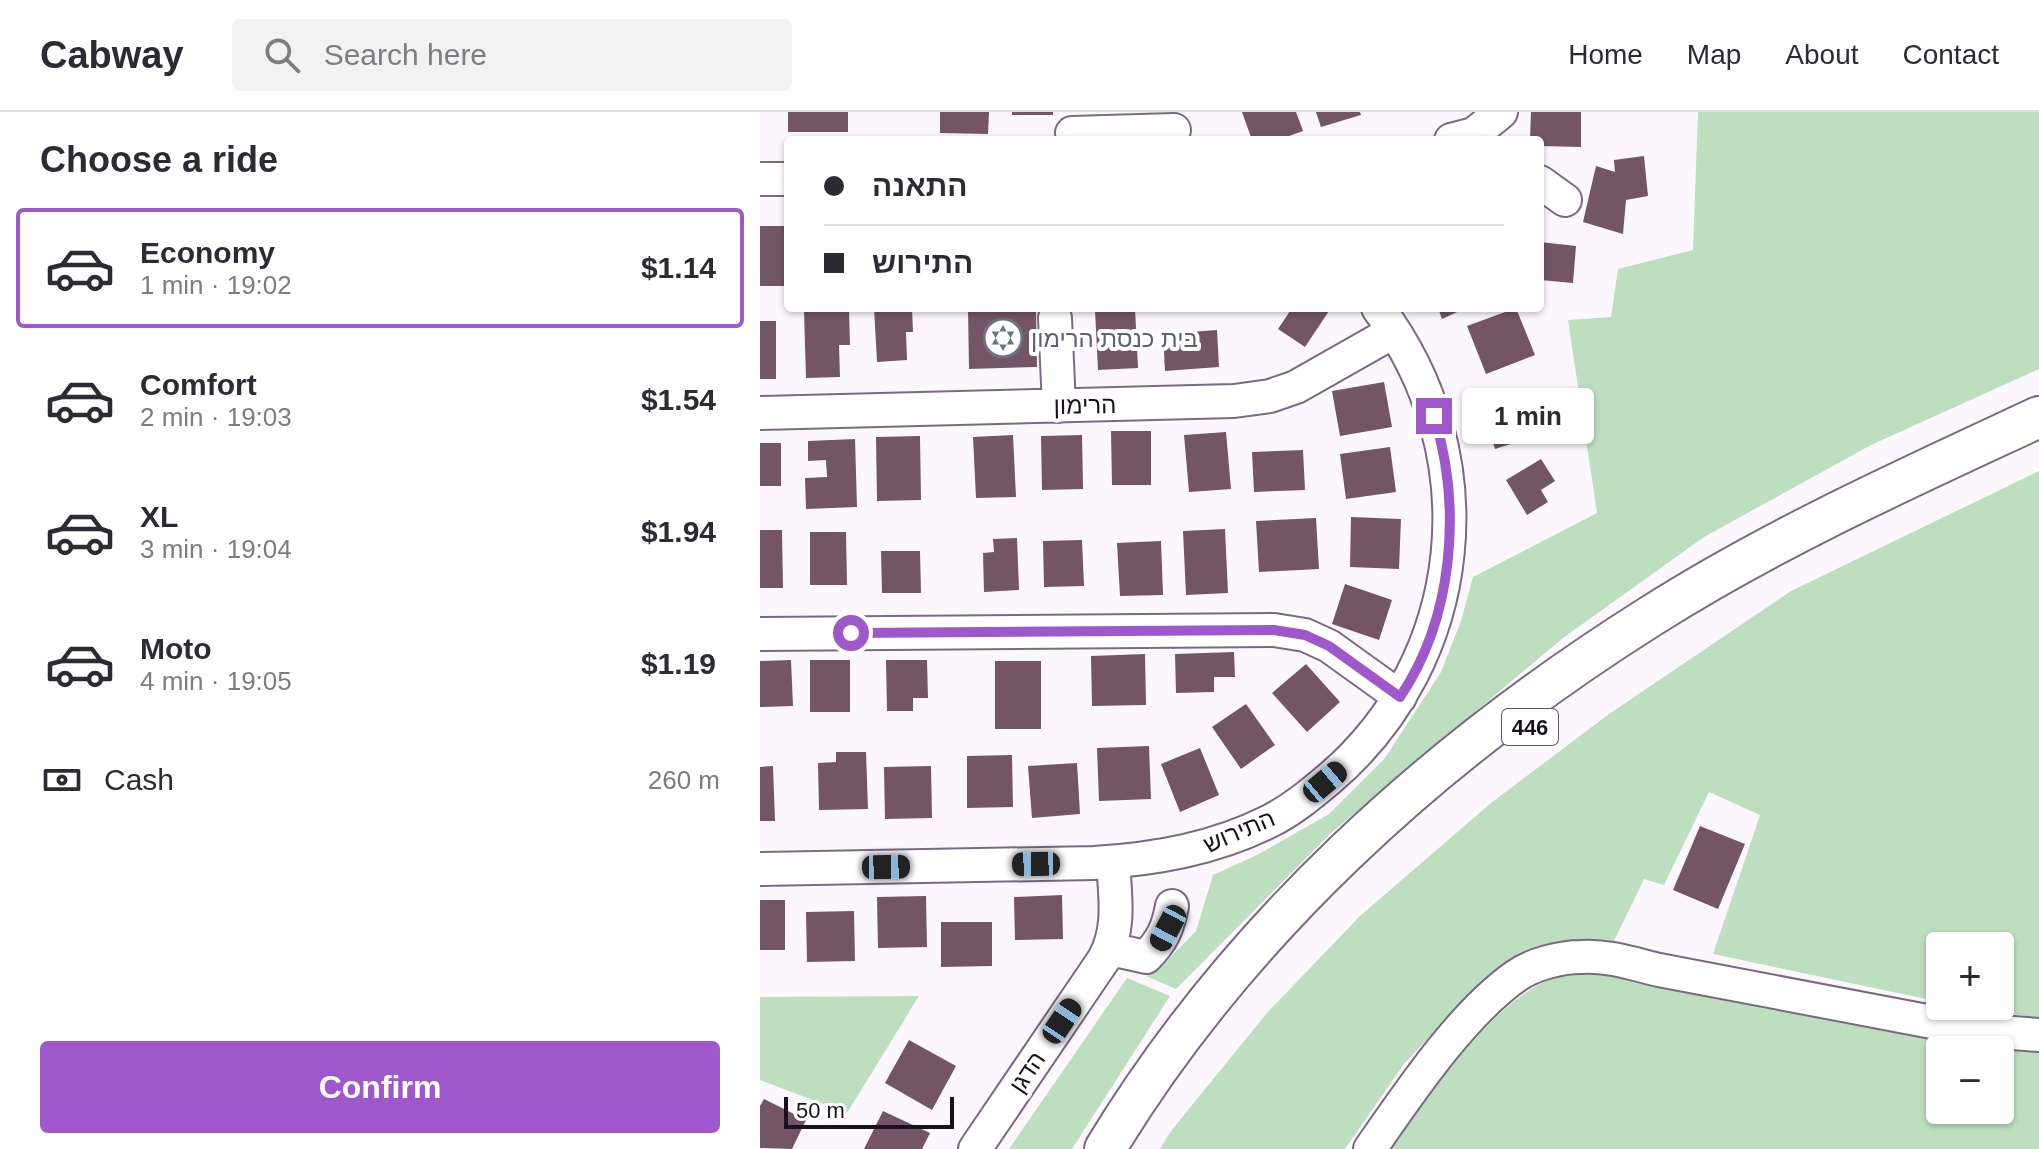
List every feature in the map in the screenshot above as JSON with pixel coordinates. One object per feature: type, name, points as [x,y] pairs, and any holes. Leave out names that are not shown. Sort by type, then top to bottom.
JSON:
[{"type":"main road","name":"446","points":[[1105,1149],[1184,1034],[1289,908],[1354,843],[1493,728],[1584,660],[1689,594],[1927,468],[2039,417]]},
{"type":"main road","name":"446","points":[[1130,1149],[1201,1047],[1305,922],[1368,858],[1518,736],[1597,677],[1735,592],[1936,487],[2039,440]]},
{"type":"street","points":[[1472,136],[1501,112]]},
{"type":"street","points":[[1072,128],[1174,130]]},
{"type":"street","points":[[760,179],[784,179]]},
{"type":"street","points":[[1055,318],[1059,406]]},
{"type":"street","name":"הרימון","points":[[760,413],[1234,401],[1270,396],[1296,387],[1385,320]]},
{"type":"street","name":"התירוש","points":[[760,869],[1113,862],[1184,853],[1271,821],[1305,799],[1344,766],[1376,733],[1400,697],[1428,644],[1447,567],[1451,521],[1441,436],[1428,396],[1385,320]]},
{"type":"street","points":[[760,634],[1274,630],[1305,635],[1329,646],[1400,697]]},
{"type":"street","name":"הדגן","points":[[975,1149],[1110,949],[1117,917],[1113,862]]},
{"type":"street","points":[[1110,949],[1146,957],[1168,928],[1172,906]]},
{"type":"street","points":[[1370,1149],[1418,1081],[1488,1000],[1519,974],[1581,956],[1616,960],[1974,1030],[2039,1035]]},
{"type":"green space","points":[[1698,112],[2039,112],[2039,369],[1871,445],[1704,537],[1563,638],[1330,834],[1176,989],[1146,976],[1164,964],[1196,931],[1213,875],[1259,854],[1329,814],[1385,758],[1441,672],[1461,621],[1473,577],[1597,513],[1568,320],[1611,317],[1618,269],[1693,250]]},
{"type":"green space","points":[[2039,471],[2039,1018],[2014,1014],[2014,932],[1926,932],[1926,999],[1713,954],[1760,815],[1709,792],[1664,885],[1644,879],[1613,943],[1517,957],[1479,984],[1404,1064],[1345,1149],[1160,1149],[1171,1131],[1267,1013],[1360,916],[1491,803],[1609,714],[1791,591]]},
{"type":"green space","points":[[1579,969],[1959,1036],[1926,1036],[1926,1124],[2014,1124],[2014,1046],[2039,1050],[2039,1149],[1390,1149],[1483,1030],[1504,1009],[1550,979]]},
{"type":"green space","points":[[1127,978],[1170,996],[1072,1149],[1009,1149]]},
{"type":"green space","points":[[919,996],[847,1113],[760,1080],[760,997]]},
{"type":"building","points":[[788,112],[848,112],[848,132],[788,132]]},
{"type":"building","points":[[940,112],[989,112],[988,134],[940,133]]},
{"type":"building","points":[[1012,112],[1053,112],[1053,115],[1012,115]]},
{"type":"building","points":[[1242,112],[1296,112],[1303,131],[1289,136],[1251,136]]},
{"type":"building","points":[[1316,112],[1360,112],[1361,115],[1321,127]]},
{"type":"building","points":[[1531,112],[1581,112],[1581,147],[1544,146],[1544,136],[1530,136]]},
{"type":"building","points":[[1644,156],[1648,196],[1626,200],[1623,234],[1583,222],[1596,166],[1615,172],[1614,160]]},
{"type":"building","points":[[760,226],[784,226],[784,286],[760,286]]},
{"type":"building","points":[[1544,242],[1576,246],[1573,283],[1544,280]]},
{"type":"building","points":[[804,312],[849,312],[850,345],[839,345],[840,377],[806,378]]},
{"type":"building","points":[[874,312],[912,312],[913,332],[906,332],[907,360],[877,362]]},
{"type":"building","name":"בית כנסת הרימון","points":[[968,312],[1036,312],[1037,367],[969,369]]},
{"type":"building","points":[[1095,312],[1135,312],[1138,368],[1098,370]]},
{"type":"building","points":[[1289,312],[1328,312],[1305,347],[1278,329]]},
{"type":"building","points":[[1439,312],[1457,312],[1442,319]]},
{"type":"building","points":[[1505,312],[1518,312],[1535,355],[1486,374],[1467,326]]},
{"type":"building","points":[[760,321],[776,321],[776,379],[760,379]]},
{"type":"building","points":[[1217,330],[1219,367],[1165,371],[1163,334]]},
{"type":"building","points":[[1384,382],[1392,427],[1340,436],[1332,391]]},
{"type":"building","points":[[1528,388],[1543,434],[1495,449],[1480,403]]},
{"type":"building","points":[[1111,431],[1151,431],[1151,485],[1112,485]]},
{"type":"building","points":[[1226,432],[1231,489],[1189,492],[1184,435]]},
{"type":"building","points":[[1013,435],[1016,497],[976,498],[973,437]]},
{"type":"building","points":[[1082,435],[1083,489],[1042,490],[1041,436]]},
{"type":"building","points":[[920,436],[921,500],[877,501],[876,437]]},
{"type":"building","points":[[855,439],[857,507],[806,509],[805,478],[827,477],[826,460],[808,461],[808,441]]},
{"type":"building","points":[[760,443],[781,443],[781,486],[760,486]]},
{"type":"building","points":[[1390,447],[1396,492],[1346,499],[1340,454]]},
{"type":"building","points":[[1303,450],[1305,490],[1254,492],[1252,452]]},
{"type":"building","points":[[1541,459],[1555,481],[1541,490],[1548,502],[1527,515],[1506,480]]},
{"type":"building","points":[[1351,517],[1401,519],[1399,569],[1350,567]]},
{"type":"building","points":[[1316,518],[1319,569],[1259,572],[1256,521]]},
{"type":"building","points":[[1225,529],[1228,593],[1186,595],[1183,531]]},
{"type":"building","points":[[760,530],[782,530],[783,588],[760,588]]},
{"type":"building","points":[[810,532],[846,532],[847,585],[810,585]]},
{"type":"building","points":[[1017,538],[1019,590],[984,592],[983,553],[994,552],[993,539]]},
{"type":"building","points":[[1082,540],[1084,586],[1044,587],[1043,541]]},
{"type":"building","points":[[1161,541],[1163,595],[1120,596],[1117,543]]},
{"type":"building","points":[[881,551],[920,551],[921,593],[882,593]]},
{"type":"building","points":[[1345,584],[1392,600],[1379,640],[1332,624]]},
{"type":"building","points":[[1234,652],[1235,677],[1214,677],[1214,692],[1176,693],[1175,654]]},
{"type":"building","points":[[1145,654],[1146,705],[1092,706],[1091,656]]},
{"type":"building","points":[[791,660],[793,706],[760,707],[760,661]]},
{"type":"building","points":[[810,660],[850,660],[850,712],[810,712]]},
{"type":"building","points":[[886,660],[927,660],[928,698],[913,698],[913,711],[887,711]]},
{"type":"building","points":[[995,661],[1041,661],[1041,729],[995,729]]},
{"type":"building","points":[[1306,664],[1340,702],[1307,732],[1272,693]]},
{"type":"building","points":[[1246,704],[1275,745],[1241,769],[1212,727]]},
{"type":"building","points":[[1149,746],[1151,799],[1099,801],[1097,748]]},
{"type":"building","points":[[1200,748],[1219,795],[1180,812],[1161,764]]},
{"type":"building","points":[[836,752],[866,752],[868,809],[819,810],[818,763],[836,762]]},
{"type":"building","points":[[1012,755],[1013,807],[967,808],[967,756]]},
{"type":"building","points":[[1077,763],[1080,814],[1032,818],[1028,766]]},
{"type":"building","points":[[773,766],[775,821],[760,821],[760,767]]},
{"type":"building","points":[[931,766],[932,818],[885,819],[884,767]]},
{"type":"building","points":[[1700,826],[1745,844],[1718,909],[1673,890]]},
{"type":"building","points":[[1062,895],[1063,939],[1015,940],[1014,897]]},
{"type":"building","points":[[926,896],[927,947],[878,948],[877,897]]},
{"type":"building","points":[[760,900],[785,900],[785,950],[760,950]]},
{"type":"building","points":[[854,911],[855,961],[807,962],[806,912]]},
{"type":"building","points":[[941,922],[992,922],[992,966],[941,967]]},
{"type":"building","points":[[909,1040],[956,1066],[932,1110],[885,1083]]},
{"type":"building","points":[[764,1099],[806,1120],[792,1149],[760,1148],[760,1106]]},
{"type":"building","points":[[883,1111],[930,1133],[922,1149],[864,1149]]},
{"type":"place","name":"בית כנסת הרימון","points":[[1003,338]]},
{"type":"route","points":[[851,633],[1274,630],[1305,635],[1329,646],[1400,697],[1428,644],[1447,567],[1451,521],[1448,480],[1441,436],[1434,416]]}]
